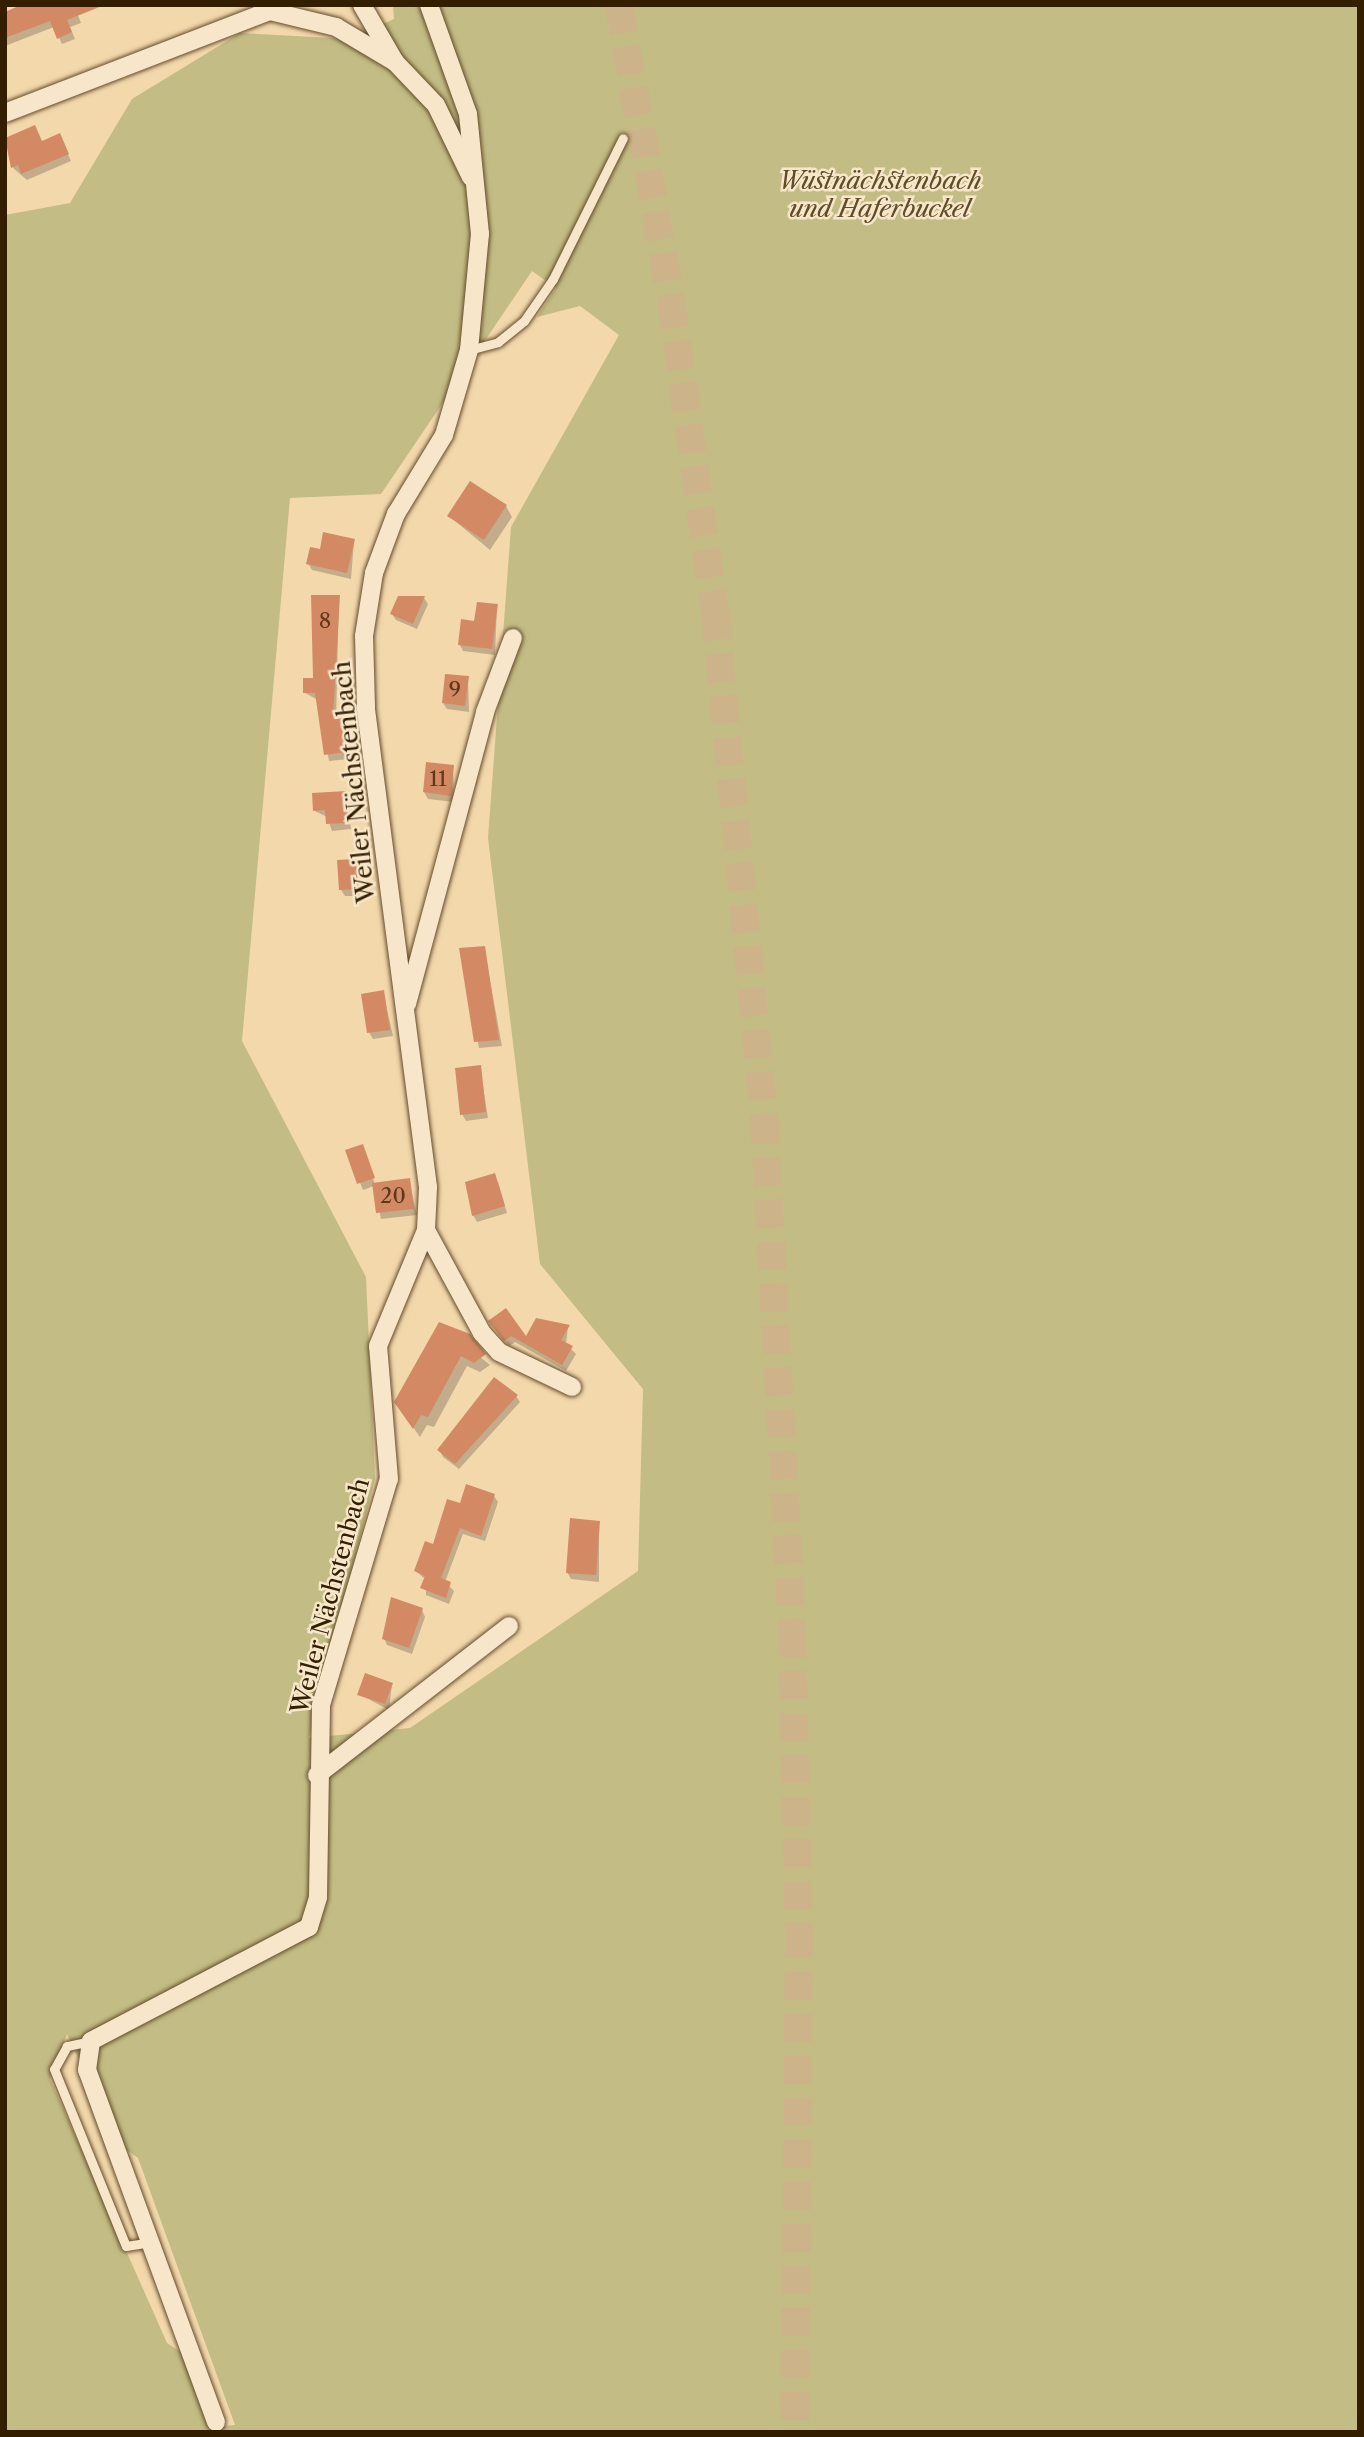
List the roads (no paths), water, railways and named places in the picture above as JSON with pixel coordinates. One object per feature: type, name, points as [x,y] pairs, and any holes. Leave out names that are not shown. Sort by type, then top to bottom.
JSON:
[{"type":"street","points":[[362,5],[395,62],[436,105],[477,190]]},
{"type":"street","name":"Weiler Nächstenbach","points":[[91,2041],[309,1927],[318,1897],[317,1775],[321,1705],[389,1479],[378,1346],[426,1230],[428,1187],[366,706],[364,636],[374,573],[396,514],[444,435],[470,351],[478,272],[477,190],[468,114],[429,5]]},
{"type":"street","points":[[5,113],[270,12],[336,27],[395,62]]},
{"type":"street","name":"Weiler Nächstenbach","points":[[404,1014],[485,712],[513,638]]},
{"type":"street","points":[[426,1230],[482,1333],[499,1352],[572,1387]]},
{"type":"street","points":[[317,1775],[509,1626]]},
{"type":"street","points":[[91,2041],[87,2070],[153,2241],[216,2422]]},
{"type":"lane","points":[[470,351],[498,342],[524,321],[553,279],[623,138]]},
{"type":"lane","points":[[91,2041],[67,2046],[54,2069],[125,2246],[153,2241]]},
{"type":"tunnel","points":[[619,5],[671,300],[715,612],[764,1116],[792,1629],[799,1930],[795,2432]]},
{"type":"park label","name":"Wüstnächstenbach und Haferbuckel","points":[[880,195]]}]
